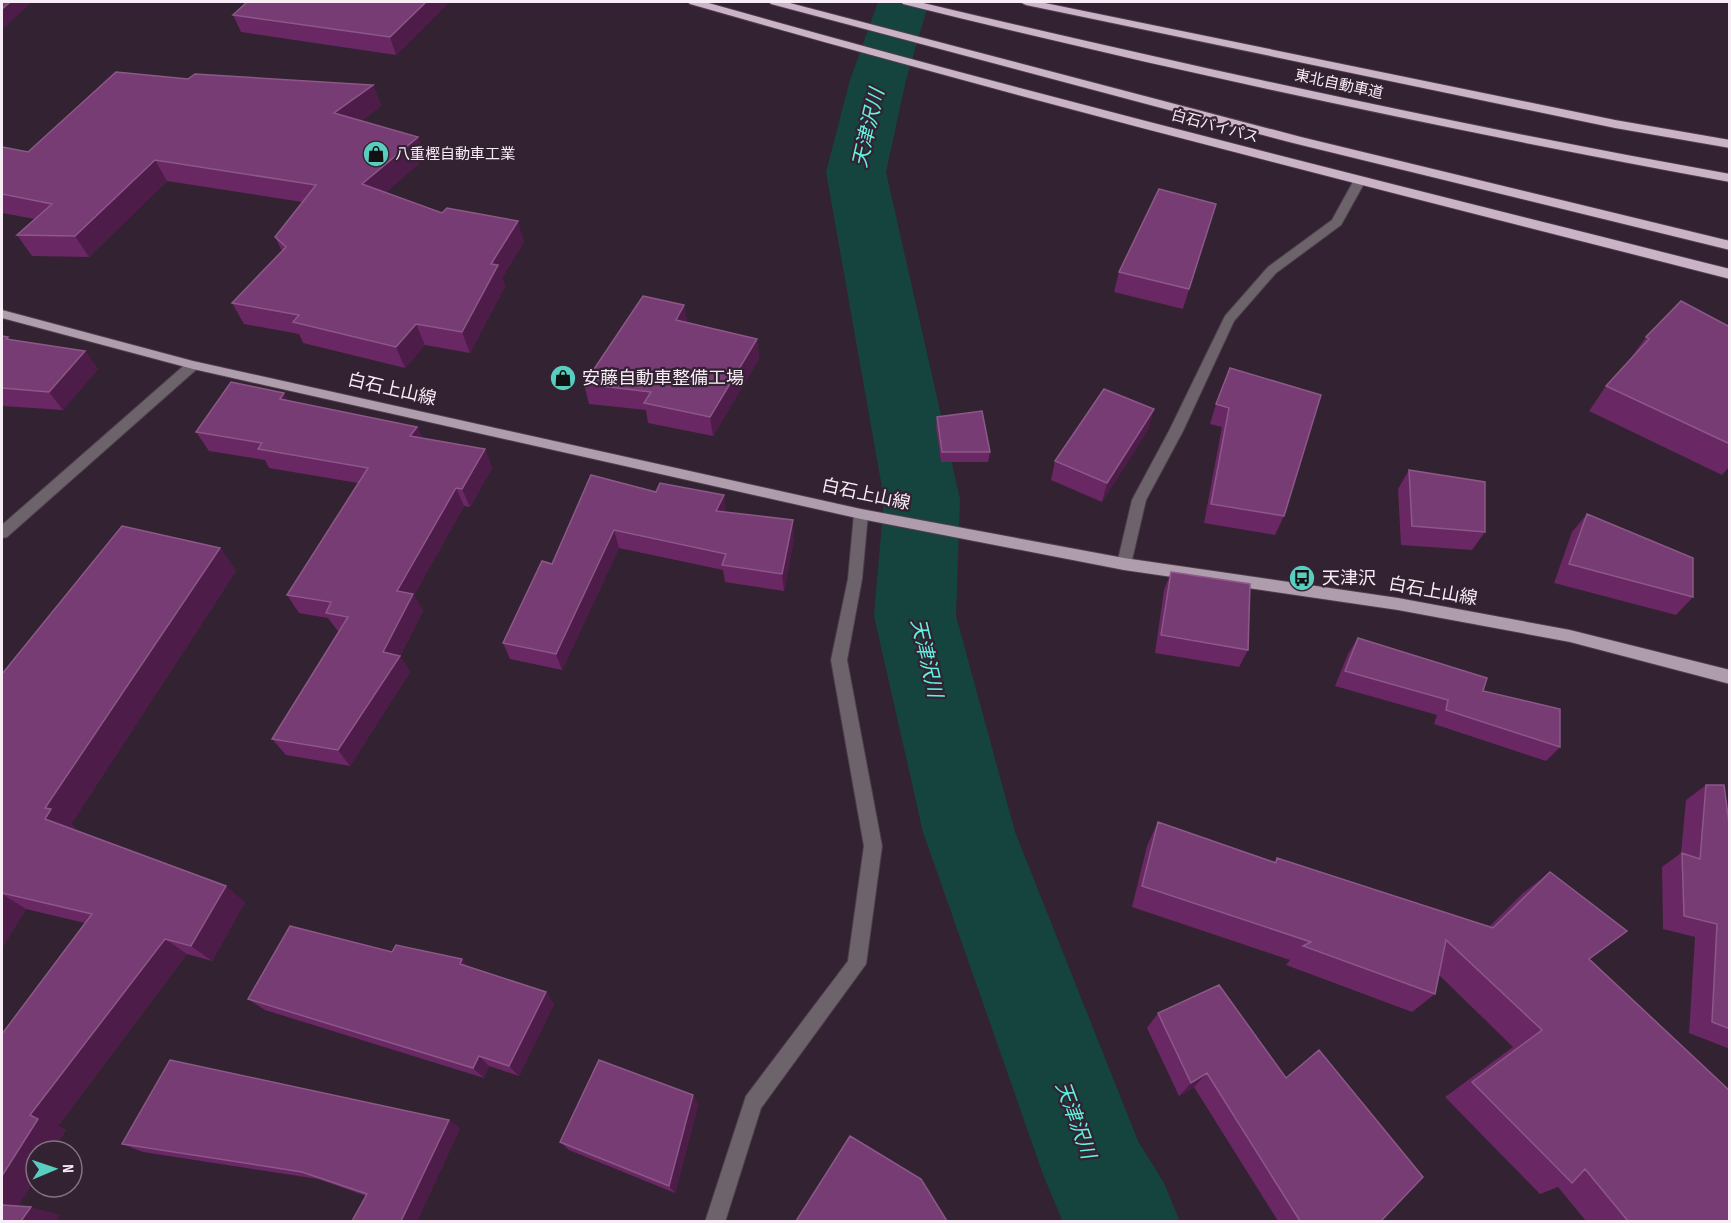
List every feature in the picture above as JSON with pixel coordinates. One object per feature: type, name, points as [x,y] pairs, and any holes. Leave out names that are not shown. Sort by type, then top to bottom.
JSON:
[{"type":"highway","name":"白石バイパス","points":[[694,2],[934,69],[1730,274]]},
{"type":"highway","name":"白石バイパス","points":[[775,2],[1321,146],[1730,246]]},
{"type":"highway","name":"東北自動車道","points":[[907,2],[1311,95],[1611,157],[1730,178]]},
{"type":"highway","name":"東北自動車道","points":[[1026,2],[1615,124],[1730,144]]},
{"type":"main road","name":"白石上山線","points":[[2,314],[194,365],[861,514],[1124,564],[1398,604],[1570,636],[1730,677]]},
{"type":"street","points":[[1124,564],[1139,500],[1176,431],[1229,319],[1272,270],[1337,222],[1360,180]]},
{"type":"street","points":[[2,533],[194,365]]},
{"type":"street","points":[[715,1221],[753,1102],[857,964],[873,846],[839,660],[855,579],[861,514]]},
{"type":"building","points":[[2,2],[10,2],[2,9]]},
{"type":"building","points":[[247,2],[426,2],[390,37],[233,15]]},
{"type":"building","points":[[116,72],[188,79],[195,74],[373,85],[334,113],[418,137],[362,184],[442,213],[447,208],[518,221],[491,264],[498,265],[462,332],[416,324],[396,347],[293,322],[299,315],[232,303],[286,247],[275,237],[316,185],[155,160],[75,236],[17,235],[52,204],[2,194],[2,147],[28,152]]},
{"type":"building","points":[[1159,189],[1216,204],[1189,289],[1119,272]]},
{"type":"building","points":[[643,296],[684,305],[676,320],[757,339],[710,417],[644,403],[651,392],[584,384]]},
{"type":"building","points":[[1681,301],[1730,327],[1730,444],[1606,386],[1649,339],[1646,337]]},
{"type":"building","points":[[2,336],[8,337],[6,339],[85,351],[49,392],[2,388]]},
{"type":"building","points":[[1230,368],[1321,395],[1284,516],[1211,504],[1229,408],[1216,404]]},
{"type":"building","points":[[231,382],[284,393],[280,399],[417,427],[410,436],[485,449],[462,489],[456,488],[397,591],[413,594],[383,652],[400,656],[338,750],[272,739],[348,617],[326,613],[331,602],[287,595],[368,468],[258,449],[262,443],[196,432]]},
{"type":"building","points":[[1104,389],[1154,409],[1107,483],[1055,461]]},
{"type":"building","points":[[982,411],[990,452],[942,452],[937,417]]},
{"type":"building","points":[[1409,470],[1485,482],[1485,532],[1412,526]]},
{"type":"building","points":[[591,475],[656,492],[660,483],[724,495],[716,511],[793,520],[782,574],[722,565],[726,554],[614,530],[556,654],[503,643],[542,561],[552,564]]},
{"type":"building","points":[[1587,514],[1693,558],[1693,597],[1569,564]]},
{"type":"building","points":[[122,526],[220,548],[45,808],[51,809],[45,819],[226,886],[191,946],[165,939],[30,1115],[38,1119],[2,1176],[2,1034],[92,914],[2,893],[2,674]]},
{"type":"building","points":[[1171,572],[1250,584],[1248,650],[1161,635]]},
{"type":"building","points":[[1358,638],[1487,678],[1483,691],[1560,709],[1560,747],[1446,710],[1448,700],[1345,671]]},
{"type":"building","points":[[1706,785],[1724,785],[1730,831],[1730,1029],[1712,1022],[1717,924],[1684,916],[1682,853],[1700,859]]},
{"type":"building","points":[[1158,822],[1276,863],[1277,858],[1493,928],[1550,872],[1627,931],[1589,959],[1730,1091],[1730,1221],[1628,1221],[1585,1169],[1572,1183],[1472,1082],[1542,1030],[1446,940],[1435,994],[1303,946],[1311,942],[1142,886]]},
{"type":"building","points":[[290,926],[392,952],[396,945],[462,959],[460,964],[546,992],[509,1066],[479,1056],[473,1068],[248,999]]},
{"type":"building","points":[[1219,985],[1286,1078],[1319,1050],[1423,1177],[1381,1221],[1300,1221],[1207,1073],[1191,1083],[1158,1013]]},
{"type":"building","points":[[170,1060],[449,1120],[401,1221],[352,1221],[367,1194],[302,1172],[122,1144]]},
{"type":"building","points":[[599,1060],[693,1095],[669,1186],[560,1142]]},
{"type":"building","points":[[850,1136],[921,1179],[947,1221],[796,1221]]},
{"type":"building","points":[[2,1205],[31,1207],[21,1221],[2,1221]]},
{"type":"waterway","name":"天津沢川","points":[[903,2],[878,80],[856,172],[922,499],[915,616],[969,832],[1098,1177],[1125,1222]]},
{"type":"place","name":"八重樫自動車工業","points":[[376,154]]},
{"type":"place","name":"安藤自動車整備工場","points":[[563,378]]},
{"type":"place","name":"天津沢","points":[[1302,578]]}]
